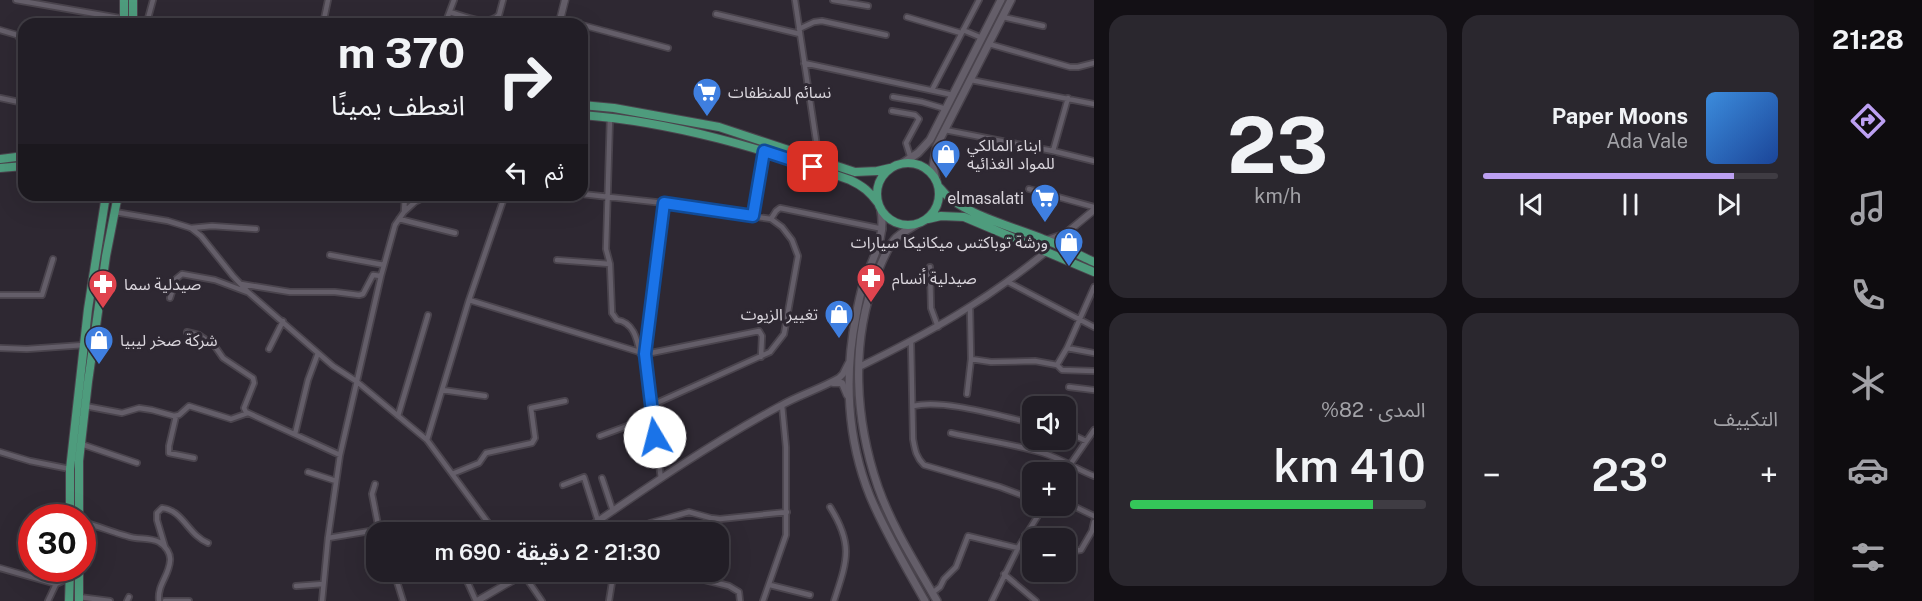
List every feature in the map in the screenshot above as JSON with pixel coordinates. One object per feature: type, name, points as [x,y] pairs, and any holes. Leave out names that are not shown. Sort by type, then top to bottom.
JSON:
[{"type":"main road","points":[[124,0],[128,18]]},
{"type":"main road","points":[[130,18],[134,0]]},
{"type":"main road","points":[[588,106],[719,127],[855,172],[890,168],[907,161],[930,140],[1001,0]]},
{"type":"main road","points":[[927,219],[936,208],[939,194],[933,167],[934,157],[945,130],[1011,0]]},
{"type":"main road","points":[[588,115],[668,126],[714,136],[764,151],[862,185],[879,207],[897,224],[917,224]]},
{"type":"main road","points":[[0,159],[18,157]]},
{"type":"main road","points":[[907,161],[926,168],[946,197],[956,204],[1047,240],[1094,262]]},
{"type":"main road","points":[[0,168],[18,166]]},
{"type":"main road","points":[[890,168],[879,180],[876,195],[883,229],[863,285],[851,339],[848,398],[856,447],[866,483],[878,513],[925,601]]},
{"type":"main road","points":[[70,504],[70,469],[89,299],[105,201]]},
{"type":"main road","points":[[79,504],[81,444],[85,406],[99,302],[116,201]]},
{"type":"main road","points":[[937,601],[886,508],[872,469],[862,422],[859,367],[865,312],[881,263],[896,237],[927,219],[941,216],[964,218],[1094,272]]},
{"type":"main road","points":[[903,562],[912,557]]},
{"type":"main road","points":[[69,582],[69,601]]},
{"type":"main road","points":[[79,582],[79,599]]},
{"type":"street","points":[[16,0],[108,18]]},
{"type":"street","points":[[148,18],[153,0]]},
{"type":"street","points":[[324,18],[328,0]]},
{"type":"street","points":[[448,18],[454,0]]},
{"type":"street","points":[[494,18],[499,15],[503,0]]},
{"type":"street","points":[[561,18],[565,0]]},
{"type":"street","points":[[795,0],[819,160]]},
{"type":"street","points":[[833,0],[868,6]]},
{"type":"street","points":[[932,90],[979,0]]},
{"type":"street","points":[[450,12],[474,18]]},
{"type":"street","points":[[716,14],[800,32],[814,22],[822,21],[886,35]]},
{"type":"street","points":[[907,17],[982,38]]},
{"type":"street","points":[[1003,17],[1042,26]]},
{"type":"street","points":[[588,27],[668,48]]},
{"type":"street","points":[[0,30],[18,36]]},
{"type":"street","points":[[989,44],[1070,67],[1094,63]]},
{"type":"street","points":[[804,63],[953,95]]},
{"type":"street","points":[[970,80],[1094,104]]},
{"type":"street","points":[[893,97],[922,102],[946,110]]},
{"type":"street","points":[[0,98],[18,102]]},
{"type":"street","points":[[1053,152],[1068,98]]},
{"type":"street","points":[[892,111],[915,115],[919,119],[906,143],[907,161]]},
{"type":"street","points":[[610,117],[606,249],[610,264],[613,317],[629,325],[643,354],[661,478]]},
{"type":"street","points":[[945,130],[1094,161]]},
{"type":"street","points":[[753,216],[764,151]]},
{"type":"street","points":[[1029,189],[1094,208]]},
{"type":"street","points":[[588,195],[771,219],[782,227],[792,240],[798,256],[784,334],[770,352],[650,406]]},
{"type":"street","points":[[404,212],[405,201]]},
{"type":"street","points":[[322,601],[322,584],[340,455],[356,381],[395,225],[404,212],[417,201]]},
{"type":"street","points":[[427,440],[469,300],[503,201]]},
{"type":"street","points":[[643,354],[664,203]]},
{"type":"street","points":[[771,219],[780,208],[883,229]]},
{"type":"street","points":[[1047,240],[1069,231],[1094,208]]},
{"type":"street","points":[[114,211],[168,221],[191,228],[201,236],[249,293],[333,366],[356,381],[427,440],[488,522]]},
{"type":"street","points":[[399,219],[454,233]]},
{"type":"street","points":[[191,228],[212,226],[256,230]]},
{"type":"street","points":[[1067,250],[1065,240],[1069,231]]},
{"type":"street","points":[[859,367],[938,327],[1008,282],[1047,251]]},
{"type":"street","points":[[330,255],[384,266]]},
{"type":"street","points":[[0,295],[42,294],[53,259]]},
{"type":"street","points":[[557,260],[610,264]]},
{"type":"street","points":[[930,267],[931,308],[938,327]]},
{"type":"street","points":[[170,298],[176,279],[182,274],[215,280],[249,293]]},
{"type":"street","points":[[240,284],[290,292],[335,292],[359,295],[363,294],[373,275],[381,276]]},
{"type":"street","points":[[1008,282],[1094,327]]},
{"type":"street","points":[[1057,365],[1094,287]]},
{"type":"street","points":[[469,300],[643,354],[757,330],[762,336],[761,357]]},
{"type":"street","points":[[967,393],[971,359],[970,307]]},
{"type":"street","points":[[398,416],[428,315]]},
{"type":"street","points":[[269,349],[283,321]]},
{"type":"street","points":[[187,332],[199,335],[214,345],[223,358],[253,378],[254,382],[244,408],[248,413],[340,455]]},
{"type":"street","points":[[911,342],[915,453],[924,465],[1022,495]]},
{"type":"street","points":[[0,348],[27,349],[84,345]]},
{"type":"street","points":[[1067,348],[1094,352]]},
{"type":"street","points":[[295,434],[308,380],[318,353]]},
{"type":"street","points":[[971,359],[992,362],[1035,361],[1057,365],[1064,370],[1094,371]]},
{"type":"street","points":[[563,485],[584,477],[598,521],[661,478],[782,405],[829,383],[843,374],[848,364]]},
{"type":"street","points":[[829,383],[842,383],[846,388],[848,398]]},
{"type":"street","points":[[1069,387],[1094,390]]},
{"type":"street","points":[[442,390],[484,396]]},
{"type":"street","points":[[452,474],[479,463],[486,453],[532,443],[535,438],[531,408],[564,401]]},
{"type":"street","points":[[764,601],[786,535],[786,447],[782,405]]},
{"type":"street","points":[[912,406],[944,405],[1022,421]]},
{"type":"street","points":[[85,406],[122,413],[133,409],[146,409],[176,416]]},
{"type":"street","points":[[194,458],[169,453],[176,416],[189,406],[231,419],[248,413]]},
{"type":"street","points":[[600,436],[652,417]]},
{"type":"street","points":[[1072,462],[1094,429]]},
{"type":"street","points":[[951,433],[1043,453],[1066,462]]},
{"type":"street","points":[[1076,436],[1086,441]]},
{"type":"street","points":[[81,444],[137,463]]},
{"type":"street","points":[[0,452],[70,469]]},
{"type":"street","points":[[1076,469],[1094,476]]},
{"type":"street","points":[[308,472],[336,481]]},
{"type":"street","points":[[602,478],[613,511]]},
{"type":"street","points":[[375,484],[372,494],[378,522]]},
{"type":"street","points":[[830,507],[840,523],[847,550],[834,601]]},
{"type":"street","points":[[1076,507],[1094,516]]},
{"type":"street","points":[[159,601],[159,587],[170,563],[170,556],[165,547],[157,513],[162,508],[176,513],[195,536],[208,543]]},
{"type":"street","points":[[654,522],[689,512],[711,519],[720,519],[787,512]]},
{"type":"street","points":[[1076,551],[1081,550],[1092,531],[1094,522]]},
{"type":"street","points":[[96,525],[127,537],[154,540],[165,547]]},
{"type":"street","points":[[328,538],[366,533]]},
{"type":"street","points":[[932,593],[940,587],[944,579],[956,567],[968,536],[1018,548]]},
{"type":"street","points":[[992,601],[1022,541]]},
{"type":"street","points":[[0,568],[56,584]]},
{"type":"street","points":[[1004,574],[1036,601]]},
{"type":"street","points":[[48,601],[56,584],[60,582]]},
{"type":"street","points":[[397,582],[403,601]]},
{"type":"street","points":[[467,582],[476,601],[507,582]]},
{"type":"street","points":[[530,582],[542,601]]},
{"type":"street","points":[[609,601],[612,582]]},
{"type":"street","points":[[713,582],[729,586],[738,592],[740,601]]},
{"type":"street","points":[[296,586],[322,584]]},
{"type":"street","points":[[770,585],[810,595]]},
{"type":"street","points":[[79,599],[110,601]]},
{"type":"street","points":[[165,601],[189,601]]},
{"type":"place","name":"نسائم للمنظفات","points":[[707,118]]},
{"type":"place","name":"ابناء المالكي للمواد الغذائيه","points":[[946,180]]},
{"type":"place","name":"elmasalati","points":[[1045,224]]},
{"type":"place","name":"ورشة توباكتس ميكانيكا سيارات","points":[[1069,268]]},
{"type":"place","name":"صيدلية أنسام","points":[[871,304]]},
{"type":"place","name":"صيدلية سما","points":[[103,310]]},
{"type":"place","name":"تغيير الزيوت","points":[[839,340]]},
{"type":"place","name":"شركة صخر ليبيا","points":[[99,366]]},
{"type":"route","points":[[655,437],[645,354],[664,203],[753,216],[764,151],[813,167]]}]
